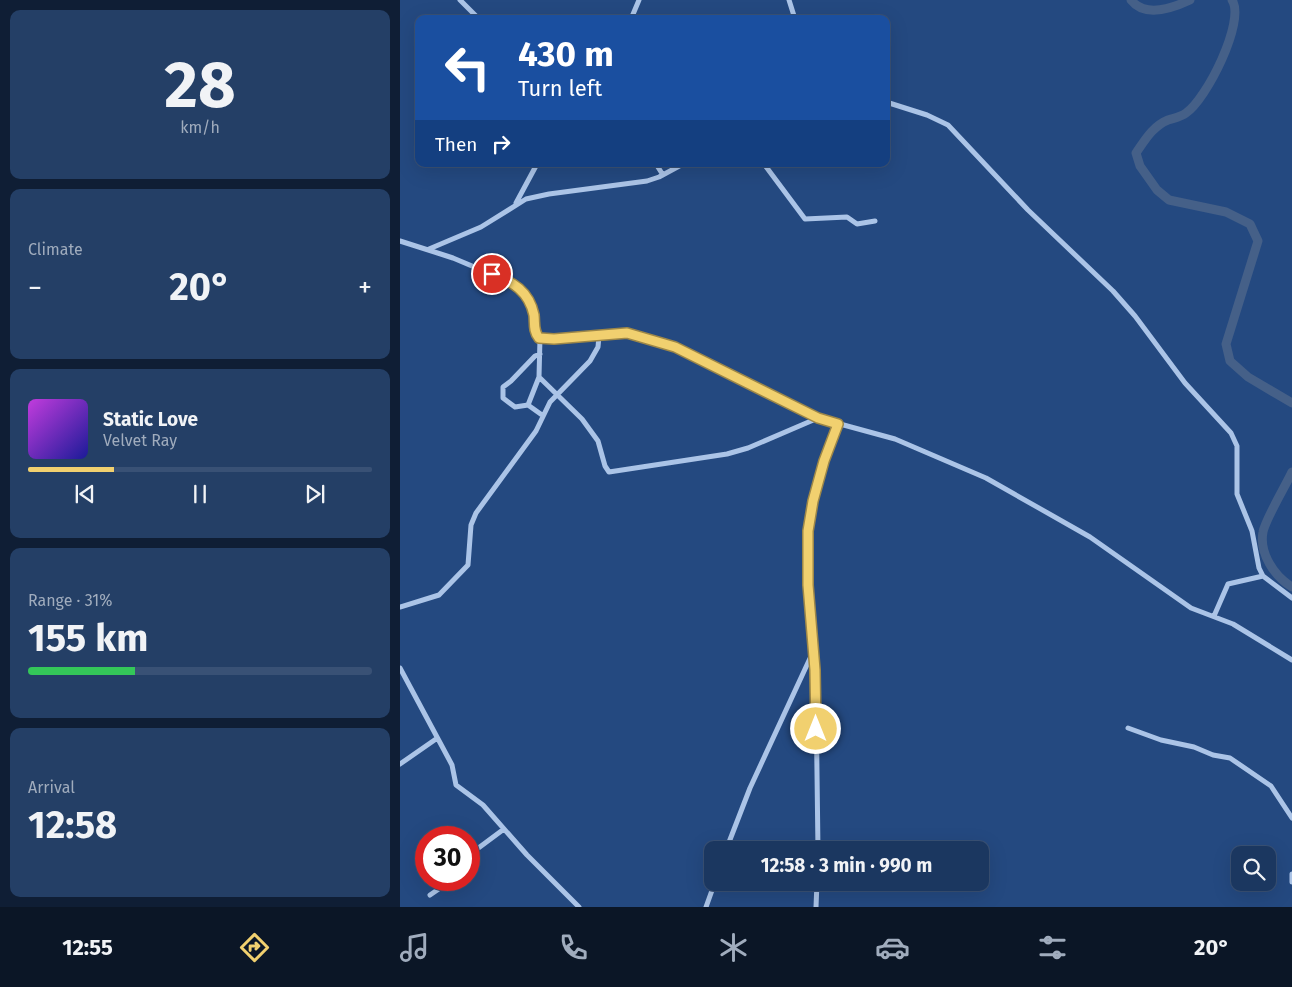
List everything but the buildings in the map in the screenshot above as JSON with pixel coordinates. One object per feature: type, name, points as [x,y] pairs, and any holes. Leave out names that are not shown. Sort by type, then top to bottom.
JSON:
[{"type":"street","points":[[460,0],[474,15]]},
{"type":"street","points":[[633,15],[639,0]]},
{"type":"street","points":[[789,0],[794,15]]},
{"type":"street","points":[[890,103],[938,119],[957,134],[1028,210],[1123,302],[1185,383],[1231,434],[1236,446],[1237,494],[1252,531],[1263,576],[1292,598]]},
{"type":"street","points":[[515,206],[535,167]]},
{"type":"street","points":[[658,167],[663,175]]},
{"type":"street","points":[[429,249],[480,227],[526,199],[639,182],[663,175],[678,167]]},
{"type":"street","points":[[766,167],[805,219],[809,221],[849,217],[856,224],[875,221]]},
{"type":"street","points":[[400,241],[454,258],[520,287],[531,306],[535,332],[540,338],[539,377],[528,405]]},
{"type":"street","points":[[540,338],[627,333],[675,347],[818,418],[895,438],[986,478],[1090,537],[1191,608],[1214,616],[1252,634],[1292,660]]},
{"type":"street","points":[[400,607],[439,595],[468,565],[471,525],[476,513],[536,431],[542,415],[558,394],[590,362],[598,347],[598,336]]},
{"type":"street","points":[[540,354],[535,356],[501,390],[503,398],[508,403],[515,407],[528,405],[542,415]]},
{"type":"street","points":[[539,377],[582,419],[594,435],[601,449],[606,470],[612,472],[727,454],[748,448],[818,418]]},
{"type":"street","points":[[818,841],[813,652],[808,585],[809,524],[824,461],[838,424]]},
{"type":"street","points":[[1214,616],[1228,584],[1263,576]]},
{"type":"street","points":[[729,841],[750,788],[813,652]]},
{"type":"street","points":[[400,668],[452,765],[456,785],[477,799],[549,878],[579,907]]},
{"type":"street","points":[[1128,728],[1161,740],[1194,747],[1213,755],[1230,758],[1271,786],[1292,818]]},
{"type":"street","points":[[400,764],[436,738]]},
{"type":"street","points":[[480,847],[504,829]]},
{"type":"street","points":[[1292,874],[1292,882]]},
{"type":"street","points":[[430,895],[436,891]]},
{"type":"street","points":[[706,907],[712,891]]},
{"type":"street","points":[[816,907],[817,891]]},
{"type":"waterway","points":[[1131,0],[1144,9],[1151,10],[1176,6],[1190,0]]},
{"type":"waterway","points":[[1232,0],[1235,10],[1234,25],[1229,42],[1204,93],[1186,113],[1168,120],[1154,130],[1136,153],[1140,166],[1157,190],[1169,200],[1226,212],[1250,224],[1258,241],[1226,344],[1230,361],[1248,377],[1292,403]]},
{"type":"waterway","points":[[1292,472],[1268,519],[1262,540],[1269,563],[1279,577],[1292,587]]},
{"type":"route","points":[[492,274],[520,287],[531,306],[534,329],[539,338],[554,339],[627,333],[653,339],[675,347],[818,418],[838,424],[827,450],[813,501],[808,531],[810,556],[808,585],[815,670],[816,729]]}]
